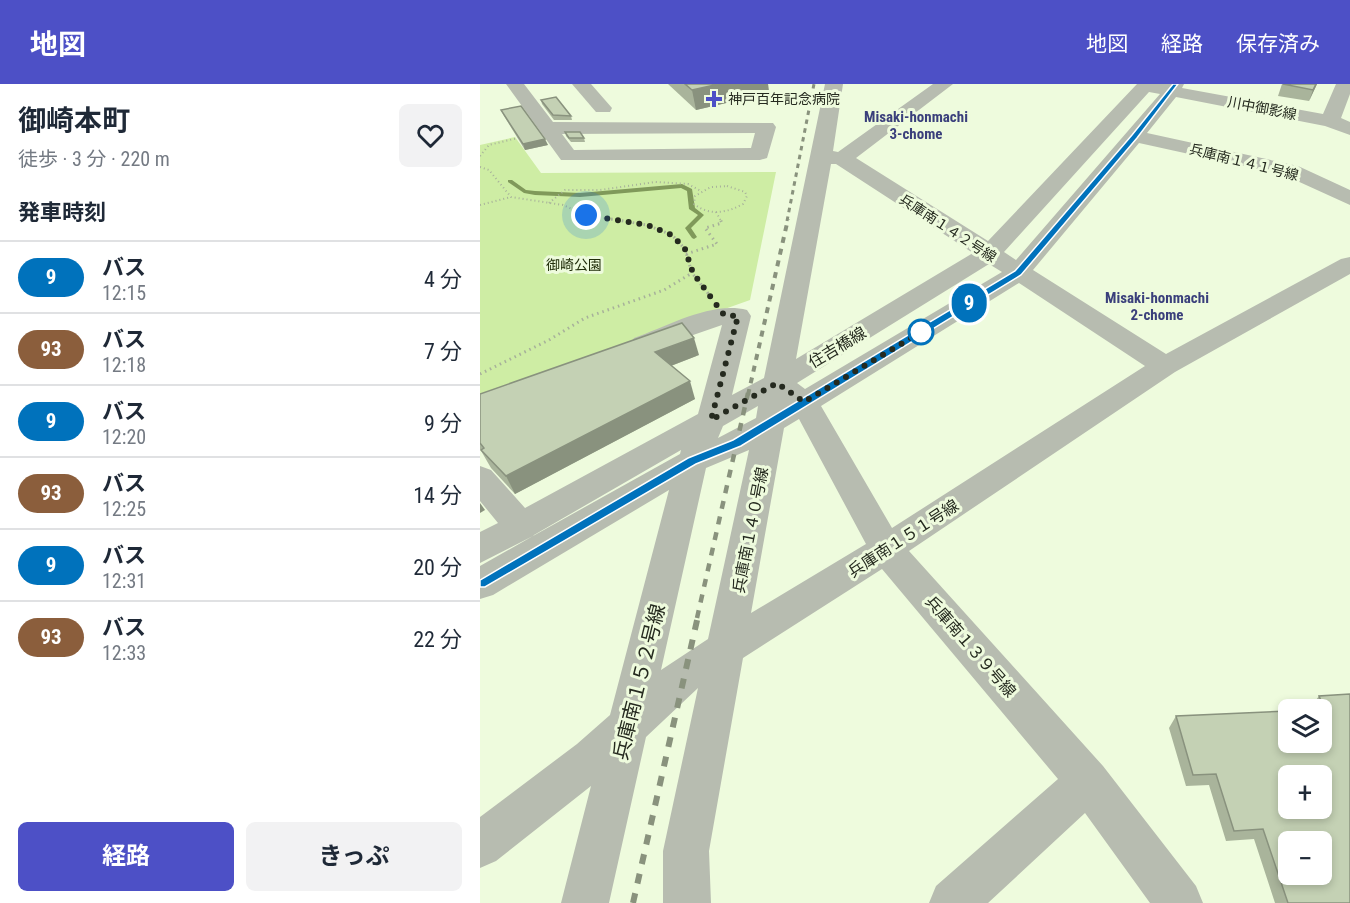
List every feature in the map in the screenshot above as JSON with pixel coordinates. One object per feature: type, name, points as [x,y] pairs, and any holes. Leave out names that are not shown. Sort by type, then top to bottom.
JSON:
[{"type":"street","points":[[515,84],[548,129],[568,156],[760,154],[766,127],[548,129]]},
{"type":"street","points":[[581,84],[603,108]]},
{"type":"street","points":[[834,84],[831,158],[855,151],[944,84]]},
{"type":"street","points":[[1344,126],[1345,84]]},
{"type":"street","name":"川中御影線","points":[[1157,85],[1344,126]]},
{"type":"street","name":"住吉橋線","points":[[480,549],[711,420],[790,393],[1018,273],[1135,136],[1157,85]]},
{"type":"street","name":"住吉橋線","points":[[790,393],[989,254],[1157,85]]},
{"type":"street","name":"兵庫南１４１号線","points":[[1135,136],[1291,170],[1350,198]]},
{"type":"street","name":"兵庫南１４２号線","points":[[831,158],[1166,366]]},
{"type":"street","name":"兵庫南１４０号線","points":[[687,903],[686,851],[771,422],[790,393],[831,158]]},
{"type":"street","name":"兵庫南１５１号線","points":[[480,845],[592,759],[684,675],[886,549],[1166,366],[1350,264]]},
{"type":"street","points":[[624,351],[724,315]]},
{"type":"street","name":"兵庫南１５２号線","points":[[585,903],[692,461],[711,420],[738,316],[724,315]]},
{"type":"street","name":"兵庫南１３９号線","points":[[790,393],[886,549],[1088,781],[1179,903]]},
{"type":"street","points":[[480,584],[692,461],[737,443],[771,422]]},
{"type":"street","points":[[480,478],[520,527]]},
{"type":"street","points":[[953,903],[1088,781]]},
{"type":"path","points":[[480,156],[489,145],[548,129]]},
{"type":"path","points":[[480,167],[489,170],[511,197]]},
{"type":"path","points":[[549,203],[565,190],[607,192],[666,181],[692,185],[701,191]]},
{"type":"path","points":[[727,186],[745,192],[747,196],[744,204],[729,211],[716,212],[703,210],[694,204],[695,196],[701,191],[727,186]]},
{"type":"path","points":[[480,205],[511,197],[549,203],[586,215],[647,225],[672,235],[686,254],[693,273],[724,315]]},
{"type":"path","points":[[686,254],[717,244],[705,228],[722,223],[716,212]]},
{"type":"path","points":[[480,374],[549,340],[585,318],[664,290],[693,273]]},
{"type":"green space","name":"御崎公園","points":[[515,137],[541,173],[776,172],[750,300],[480,396],[480,145]]},
{"type":"building","points":[[685,84],[719,84],[692,90]]},
{"type":"building","points":[[1283,84],[1316,84],[1313,90]]},
{"type":"building","points":[[556,97],[571,116],[553,115],[541,100]]},
{"type":"building","points":[[521,106],[545,139],[523,144],[501,110]]},
{"type":"building","points":[[565,132],[580,132],[584,138],[569,138]]},
{"type":"building","points":[[682,323],[694,338],[655,352],[690,381],[506,476],[481,450],[484,448],[480,443],[480,394]]},
{"type":"building","points":[[1350,694],[1350,903],[1288,903],[1282,885],[1332,885],[1332,831],[1278,831],[1278,873],[1263,829],[1234,831],[1216,774],[1193,775],[1176,716],[1278,711],[1278,753],[1332,753],[1332,699],[1320,699],[1319,696]]},
{"type":"waterway","points":[[510,181],[524,191],[580,195],[682,186],[690,190],[692,209],[701,215],[688,228],[694,237]]},
{"type":"railway","points":[[787,221],[814,84]]},
{"type":"railway","points":[[748,395],[788,219]]},
{"type":"railway","points":[[697,618],[748,393]]},
{"type":"railway","points":[[633,903],[698,616]]},
{"type":"bus line","name":"9","points":[[480,584],[692,461],[737,443],[1018,273],[1135,136],[1172,91],[1175,84]]},
{"type":"place","name":"神戸百年記念病院","points":[[714,99]]},
{"type":"district","name":"Misaki-honmachi 3-chome","points":[[916,126]]},
{"type":"district","name":"Misaki-honmachi 2-chome","points":[[1157,306]]},
{"type":"route","points":[[586,215],[647,225],[672,235],[685,249],[693,273],[724,315],[738,316],[711,420],[745,398],[777,383],[804,402],[921,332]]}]
